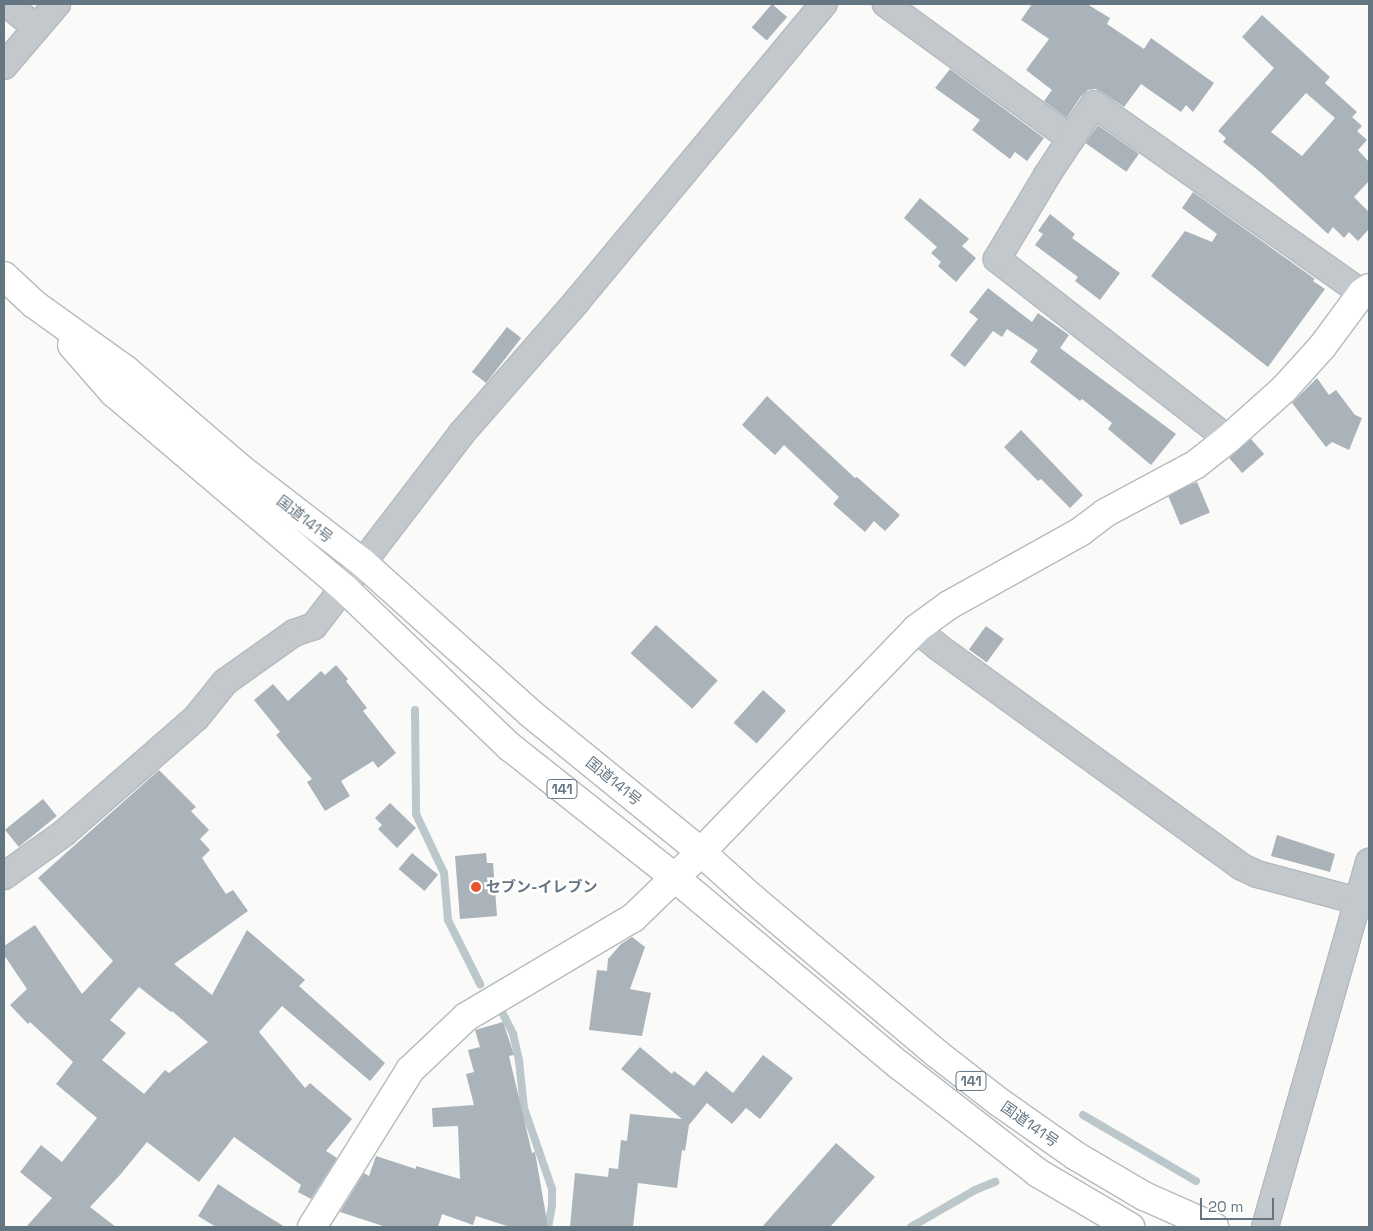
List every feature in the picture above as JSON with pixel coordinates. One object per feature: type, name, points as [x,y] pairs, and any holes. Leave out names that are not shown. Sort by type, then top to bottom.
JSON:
[{"type":"main road","name":"国道141号","points":[[4,276],[34,304],[114,392],[344,588],[510,747],[674,877],[899,1065],[1038,1173],[1130,1227]]},
{"type":"main road","points":[[312,1227],[410,1070],[466,1016],[632,918],[701,852],[916,629],[949,605],[1080,532],[1106,513],[1195,465],[1284,388],[1309,361],[1366,291]]},
{"type":"main road","name":"国道141号","points":[[34,304],[126,370],[241,469],[363,563],[530,713],[701,852],[752,898],[929,1047],[999,1102],[1076,1156],[1144,1196],[1214,1227]]},
{"type":"street","points":[[7,4],[37,28]]},
{"type":"street","points":[[4,66],[57,4]]},
{"type":"street","points":[[4,876],[64,833],[196,718],[225,682],[294,633],[314,626],[462,433],[577,300],[824,4]]},
{"type":"street","points":[[886,4],[1071,140]]},
{"type":"street","points":[[1228,438],[997,259],[1094,104],[1366,291]]},
{"type":"street","points":[[916,629],[938,647],[1242,867],[1257,874],[1364,903]]},
{"type":"street","points":[[1265,1227],[1364,903],[1369,860]]},
{"type":"building","points":[[772,4],[787,17],[767,41],[752,27]]},
{"type":"building","points":[[1032,4],[1087,4],[1110,18],[1107,24],[1144,49],[1151,38],[1214,83],[1193,112],[1186,105],[1181,112],[1141,84],[1124,107],[1096,89],[1088,90],[1081,96],[1067,118],[1044,101],[1052,90],[1026,70],[1049,39],[1021,20]]},
{"type":"building","points":[[1262,15],[1330,77],[1325,83],[1357,112],[1352,117],[1362,126],[1357,131],[1367,140],[1358,150],[1369,162],[1369,181],[1354,197],[1369,212],[1369,229],[1358,241],[1349,232],[1344,238],[1333,227],[1328,234],[1260,172],[1223,142],[1226,138],[1218,131],[1274,68],[1242,37]],"holes":[[[1306,93],[1335,118],[1302,156],[1271,132]]]},
{"type":"building","points":[[950,69],[1044,138],[1027,161],[1015,152],[1010,159],[972,130],[980,120],[935,88]]},
{"type":"building","points":[[1098,125],[1139,154],[1126,172],[1085,143]]},
{"type":"building","points":[[1193,192],[1315,279],[1313,281],[1325,289],[1268,367],[1151,276],[1185,231],[1212,242],[1217,234],[1182,208]]},
{"type":"building","points":[[920,198],[969,239],[962,246],[976,258],[956,282],[938,266],[941,262],[931,253],[937,247],[904,218]]},
{"type":"building","points":[[1050,214],[1075,234],[1072,238],[1120,273],[1100,300],[1075,281],[1078,277],[1035,245],[1043,234],[1038,231]]},
{"type":"building","points":[[988,288],[1032,322],[1038,313],[1069,335],[1060,348],[1176,434],[1151,465],[1108,429],[1112,423],[1030,362],[1038,350],[1007,329],[1002,337],[993,331],[965,367],[950,355],[978,319],[969,312]]},
{"type":"building","points":[[507,327],[521,338],[486,383],[472,372]]},
{"type":"building","points":[[1317,378],[1329,395],[1336,390],[1355,415],[1362,418],[1349,450],[1332,442],[1326,447],[1292,403]]},
{"type":"building","points":[[767,396],[855,478],[857,477],[900,515],[885,531],[874,521],[865,532],[833,504],[839,497],[784,445],[775,455],[742,425]]},
{"type":"building","points":[[1021,430],[1083,495],[1070,508],[1041,479],[1038,481],[1004,447]]},
{"type":"building","points":[[1251,439],[1264,454],[1242,473],[1229,458]]},
{"type":"building","points":[[1197,482],[1210,512],[1180,525],[1168,495]]},
{"type":"building","points":[[656,625],[718,681],[692,709],[631,653]]},
{"type":"building","points":[[986,626],[1004,639],[987,662],[969,649]]},
{"type":"building","points":[[336,665],[348,679],[346,681],[367,708],[363,711],[396,753],[378,768],[373,761],[341,781],[350,796],[325,811],[307,782],[312,779],[276,735],[280,732],[254,700],[273,684],[288,701],[321,671],[325,675]]},
{"type":"building","points":[[763,690],[786,711],[757,743],[734,723]]},
{"type":"building","points":[[159,770],[196,807],[191,811],[209,830],[200,839],[210,850],[202,858],[226,894],[233,890],[248,911],[174,964],[212,995],[247,930],[305,980],[299,986],[385,1063],[370,1081],[282,1006],[259,1032],[305,1088],[310,1083],[352,1119],[326,1151],[337,1158],[311,1199],[298,1192],[301,1185],[234,1137],[199,1182],[147,1142],[90,1207],[116,1227],[26,1227],[52,1198],[20,1172],[41,1145],[62,1162],[97,1118],[56,1084],[73,1062],[30,1022],[28,1024],[10,1005],[27,989],[4,955],[4,946],[35,925],[82,994],[113,961],[38,878]],"holes":[[[139,987],[208,1042],[169,1073],[165,1070],[144,1094],[102,1060],[126,1033],[110,1020]]]},
{"type":"building","points":[[43,799],[57,816],[19,847],[5,830]]},
{"type":"building","points":[[390,803],[416,828],[397,848],[378,829],[382,825],[375,818]]},
{"type":"building","points":[[1277,835],[1335,854],[1330,872],[1271,856]]},
{"type":"building","points":[[412,853],[438,875],[425,891],[399,869]]},
{"type":"building","points":[[486,853],[487,863],[493,863],[497,916],[460,919],[455,856]]},
{"type":"building","points":[[632,937],[645,947],[630,989],[651,993],[642,1036],[589,1030],[597,970],[607,971],[608,959],[621,944]]},
{"type":"building","points":[[503,1022],[514,1055],[509,1056],[532,1153],[535,1152],[548,1227],[510,1227],[476,1216],[473,1225],[442,1214],[438,1227],[386,1227],[340,1212],[338,1215],[364,1173],[369,1176],[376,1156],[416,1169],[416,1166],[460,1179],[458,1126],[433,1127],[432,1108],[474,1105],[466,1074],[474,1072],[468,1050],[480,1047],[475,1030]]},
{"type":"building","points":[[640,1047],[672,1074],[674,1071],[694,1086],[706,1071],[733,1093],[763,1055],[793,1078],[760,1119],[746,1108],[732,1124],[707,1103],[689,1125],[685,1151],[682,1150],[677,1188],[638,1183],[633,1227],[570,1227],[575,1173],[608,1177],[609,1168],[618,1169],[621,1140],[627,1141],[630,1114],[682,1119],[621,1069]]},
{"type":"building","points":[[836,1143],[875,1177],[830,1227],[762,1227]]},
{"type":"building","points":[[218,1184],[285,1227],[216,1227],[198,1216]]},
{"type":"waterway","points":[[415,710],[416,814],[444,873],[448,920],[480,984]]},
{"type":"waterway","points":[[501,1010],[513,1034],[519,1061],[524,1108],[552,1189],[552,1205],[548,1227]]},
{"type":"waterway","points":[[1083,1115],[1196,1181]]},
{"type":"waterway","points":[[911,1227],[975,1190],[995,1182]]},
{"type":"place","name":"セブン-イレブン","points":[[476,887]]}]
